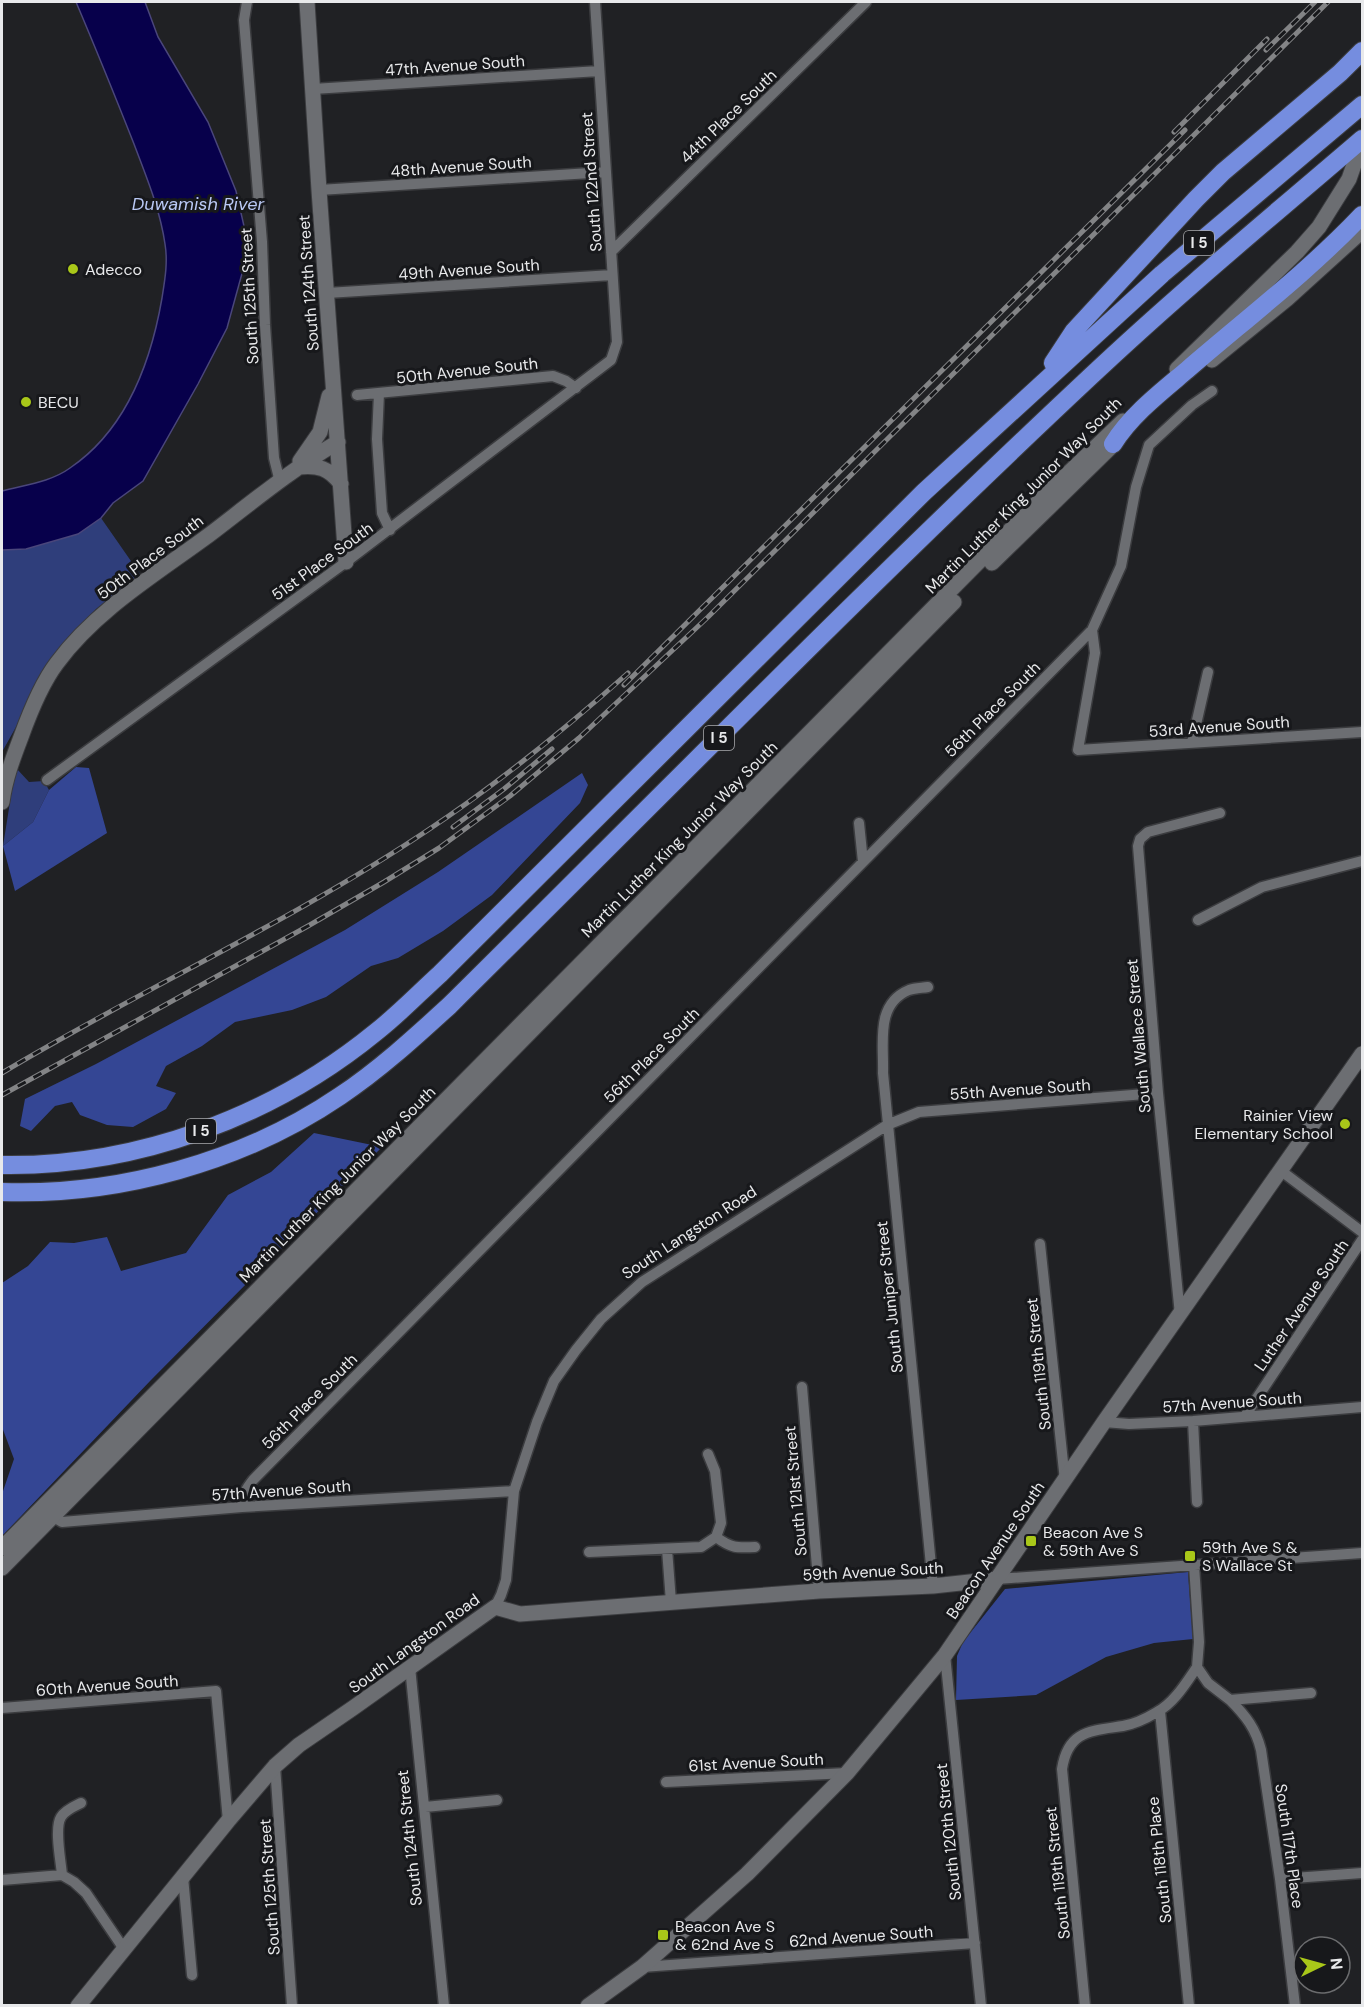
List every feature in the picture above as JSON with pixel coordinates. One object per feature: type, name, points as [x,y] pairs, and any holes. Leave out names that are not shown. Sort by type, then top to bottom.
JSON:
[{"type":"highway","points":[[1039,385],[1074,331],[1196,199],[1223,172],[1305,104],[1362,51]]},
{"type":"highway","name":"I 5","points":[[2,1165],[85,1160],[182,1138],[227,1121],[288,1092],[341,1058],[377,1031],[440,974],[924,492],[1162,274],[1362,105]]},
{"type":"highway","name":"I 5","points":[[2,1192],[52,1191],[106,1186],[217,1158],[304,1119],[384,1064],[449,1006],[848,611],[1092,376],[1227,255],[1362,141]]},
{"type":"highway","points":[[1113,444],[1122,429],[1167,387],[1334,245],[1362,215]]},
{"type":"main road","name":"South 124th Street","points":[[307,2],[346,562]]},
{"type":"main road","name":"Martin Luther King Junior Way South","points":[[2,1548],[1035,505],[1297,252],[1319,227],[1340,194],[1362,141]]},
{"type":"main road","name":"Martin Luther King Junior Way South","points":[[2,1568],[991,564],[1113,444],[1287,299],[1362,231]]},
{"type":"main road","points":[[290,474],[314,442],[325,418],[332,360]]},
{"type":"main road","points":[[314,442],[338,442]]},
{"type":"main road","name":"50th Place South","points":[[2,802],[13,756],[30,711],[56,665],[81,634],[114,606],[290,474],[338,442]]},
{"type":"main road","points":[[290,474],[311,466],[324,468],[341,484]]},
{"type":"main road","name":"Beacon Avenue South","points":[[588,2006],[642,1967],[747,1874],[847,1773],[945,1655],[1280,1170],[1360,1063]]},
{"type":"main road","name":"59th Avenue South","points":[[495,1607],[520,1614],[819,1591],[933,1586],[997,1579]]},
{"type":"main road","name":"South Langston Road","points":[[78,2006],[275,1766],[299,1745],[495,1607]]},
{"type":"street","name":"South 125th Street","points":[[247,2],[244,20],[262,242],[273,447],[290,474]]},
{"type":"street","name":"South 122nd Street","points":[[595,2],[617,342],[611,360]]},
{"type":"street","name":"44th Place South","points":[[611,252],[866,2]]},
{"type":"street","name":"47th Avenue South","points":[[313,89],[599,71]]},
{"type":"street","name":"48th Avenue South","points":[[319,190],[606,172]]},
{"type":"street","name":"49th Avenue South","points":[[327,293],[612,275]]},
{"type":"street","name":"51st Place South","points":[[47,780],[390,530],[611,360]]},
{"type":"street","name":"50th Avenue South","points":[[357,395],[553,376],[576,388]]},
{"type":"street","points":[[1092,630],[1121,566],[1136,487],[1149,445],[1192,405],[1212,391]]},
{"type":"street","points":[[379,393],[377,439],[382,513],[390,530]]},
{"type":"street","name":"53rd Avenue South","points":[[1092,630],[1095,653],[1078,750],[1362,732]]},
{"type":"street","name":"56th Place South","points":[[242,1507],[242,1498],[253,1480],[1092,630]]},
{"type":"street","points":[[1192,742],[1208,672]]},
{"type":"street","name":"South Wallace Street","points":[[1180,1315],[1158,1093],[1138,842],[1152,830],[1220,813]]},
{"type":"street","points":[[859,823],[863,861]]},
{"type":"street","points":[[1198,920],[1262,888],[1362,861]]},
{"type":"street","name":"South Juniper Street","points":[[928,987],[909,990],[888,1006],[884,1015],[883,1073],[933,1586]]},
{"type":"street","name":"55th Avenue South","points":[[888,1125],[919,1112],[1158,1093]]},
{"type":"street","name":"South Langston Road","points":[[495,1607],[506,1580],[514,1491],[537,1422],[555,1381],[601,1318],[642,1282],[888,1125]]},
{"type":"street","points":[[1280,1170],[1362,1232]]},
{"type":"street","name":"Luther Avenue South","points":[[1245,1416],[1362,1240]]},
{"type":"street","name":"South 119th Street","points":[[1040,1244],[1065,1480]]},
{"type":"street","name":"South 121st Street","points":[[802,1387],[819,1591]]},
{"type":"street","name":"57th Avenue South","points":[[1104,1422],[1129,1424],[1193,1421],[1362,1407]]},
{"type":"street","points":[[1193,1421],[1197,1502]]},
{"type":"street","points":[[589,1552],[701,1547],[716,1537],[721,1523],[716,1471],[708,1454]]},
{"type":"street","name":"57th Avenue South","points":[[52,1516],[62,1522],[242,1507],[514,1491]]},
{"type":"street","points":[[716,1537],[729,1546],[755,1547]]},
{"type":"street","points":[[667,1549],[670,1602]]},
{"type":"street","name":"59th Avenue South","points":[[997,1579],[1362,1553]]},
{"type":"street","points":[[1160,1711],[1184,1686],[1197,1667],[1199,1642],[1194,1565]]},
{"type":"street","name":"South 120th Street","points":[[945,1655],[981,2006]]},
{"type":"street","name":"South 124th Street","points":[[410,1667],[444,2006]]},
{"type":"street","points":[[1197,1667],[1208,1683],[1230,1700],[1311,1693]]},
{"type":"street","name":"60th Avenue South","points":[[2,1708],[216,1691],[228,1821]]},
{"type":"street","name":"South 117th Place","points":[[1230,1700],[1247,1718],[1257,1734],[1261,1750],[1280,1879],[1295,2006]]},
{"type":"street","name":"South 119th Street","points":[[1085,2006],[1062,1769],[1064,1758],[1075,1741],[1085,1732],[1134,1723],[1160,1711]]},
{"type":"street","name":"South 118th Place","points":[[1160,1711],[1189,2006]]},
{"type":"street","name":"South 125th Street","points":[[275,1766],[292,2006]]},
{"type":"street","name":"61st Avenue South","points":[[666,1782],[847,1773]]},
{"type":"street","points":[[425,1807],[497,1800]]},
{"type":"street","points":[[62,1875],[58,1833],[60,1819],[64,1813],[81,1803]]},
{"type":"street","points":[[1280,1879],[1362,1873]]},
{"type":"street","points":[[2,1880],[62,1875],[86,1893],[124,1949]]},
{"type":"street","points":[[183,1877],[192,1976]]},
{"type":"street","name":"62nd Avenue South","points":[[642,1967],[975,1943]]},
{"type":"shaded area","points":[[101,518],[140,574],[96,609],[60,648],[2,752],[2,550],[26,549],[78,534]]},
{"type":"shaded area","points":[[76,767],[89,768],[107,833],[15,891],[3,846],[33,822],[49,790]]},
{"type":"shaded area","points":[[17,769],[29,782],[44,781],[49,790],[33,822],[3,846],[13,783]]},
{"type":"shaded area","points":[[582,773],[588,785],[580,803],[492,895],[443,931],[398,958],[371,966],[326,997],[292,1010],[235,1022],[202,1046],[166,1066],[156,1086],[176,1093],[166,1109],[133,1127],[107,1125],[80,1115],[72,1102],[55,1106],[31,1131],[20,1126],[25,1099],[96,1064],[345,930],[438,872]]},
{"type":"shaded area","points":[[314,1133],[382,1147],[151,1380],[2,1536],[2,1494],[14,1459],[2,1427],[2,1283],[28,1266],[50,1242],[74,1243],[107,1237],[121,1271],[186,1253],[228,1195],[271,1172]]},
{"type":"shaded area","points":[[1188,1572],[1193,1639],[1154,1643],[1106,1657],[1036,1695],[956,1700],[957,1656],[963,1642],[1005,1589]]},
{"type":"water","name":"Duwamish River","points":[[76,2],[145,2],[158,37],[208,122],[236,191],[244,226],[246,259],[227,328],[143,481],[113,503],[101,518],[78,534],[26,549],[2,550],[2,491],[46,480],[63,473],[90,452],[121,414],[133,393],[151,346],[164,284],[166,251],[156,205],[134,144]]},
{"type":"railway","points":[[1266,50],[1315,2]]},
{"type":"railway","points":[[2,1095],[384,882],[439,848],[510,796],[579,738],[708,617],[1328,2]]},
{"type":"railway","points":[[1174,132],[1267,39]]},
{"type":"railway","points":[[624,685],[1185,130]]},
{"type":"railway","points":[[2,1073],[108,1012],[324,895],[428,830],[556,735],[628,673]]},
{"type":"railway","points":[[453,827],[552,749]]},
{"type":"place","name":"Adecco","points":[[73,269]]},
{"type":"place","name":"BECU","points":[[26,402]]},
{"type":"place","name":"Rainier View Elementary School","points":[[1345,1124]]},
{"type":"place","name":"Beacon Ave S & 59th Ave S","points":[[1031,1541]]},
{"type":"place","name":"59th Ave S & S Wallace St","points":[[1190,1556]]},
{"type":"place","name":"Beacon Ave S & 62nd Ave S","points":[[663,1935]]}]
